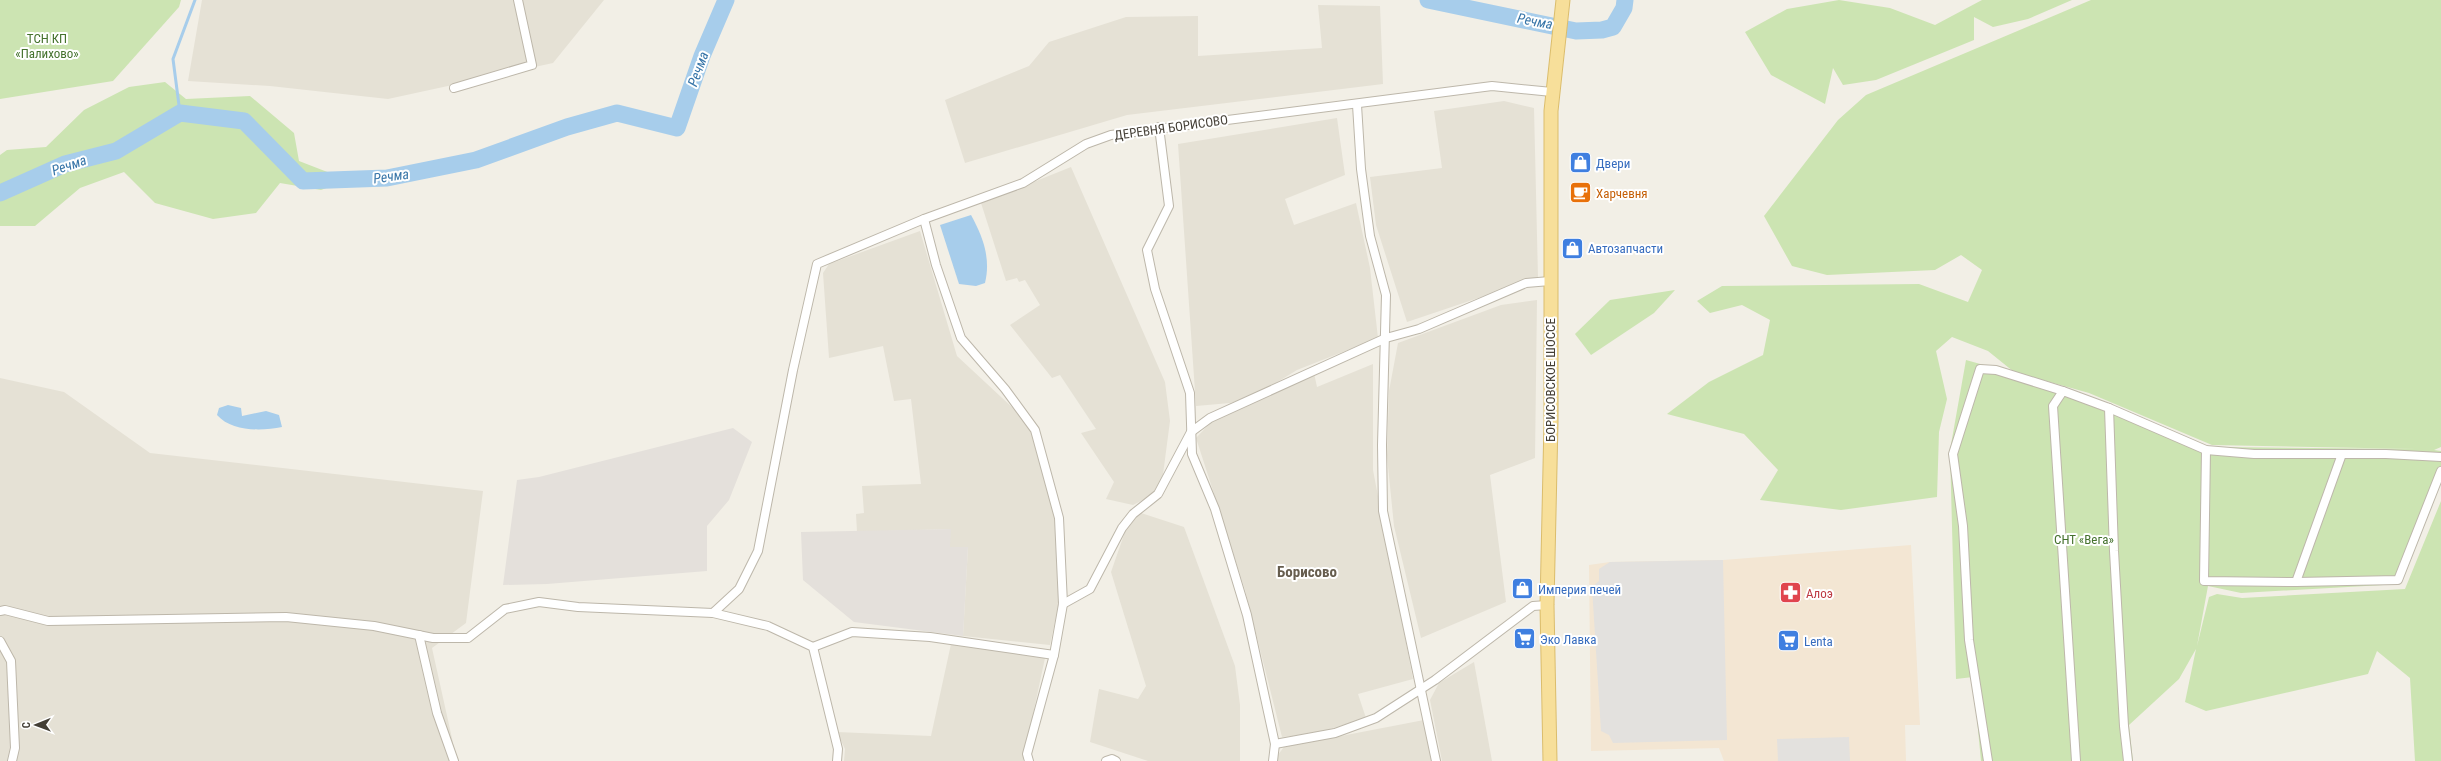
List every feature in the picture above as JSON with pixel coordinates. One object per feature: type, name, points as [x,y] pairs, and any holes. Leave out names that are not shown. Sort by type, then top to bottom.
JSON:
[{"type":"main road","name":"БОРИСОВСКОЕ ШОССЕ","points":[[1550,761],[1547,605],[1551,421],[1550,281],[1552,92],[1563,2]]},
{"type":"street","points":[[454,88],[532,66],[518,0]]},
{"type":"street","name":"ДЕРЕВНЯ БОРИСОВО","points":[[713,613],[739,589],[758,551],[793,370],[797,359],[817,264],[924,219],[1023,183],[1086,144],[1111,134],[1159,127],[1357,105],[1492,86],[1552,92]]},
{"type":"street","points":[[1357,105],[1361,169],[1370,236],[1386,295],[1382,445],[1383,510],[1436,761]]},
{"type":"street","points":[[1159,127],[1168,206],[1147,250],[1155,289],[1190,393],[1192,454],[1215,509],[1247,615],[1275,744],[1273,761]]},
{"type":"street","points":[[924,219],[936,265],[960,338],[1005,389],[1035,430],[1059,518],[1063,604],[1054,655],[1027,754],[1030,761]]},
{"type":"street","points":[[1063,604],[1090,589],[1122,528],[1133,514],[1158,494],[1191,432],[1210,418],[1386,338],[1419,329],[1526,283],[1550,281]]},
{"type":"street","points":[[1988,761],[1969,640],[1963,526],[1954,454],[1980,369],[1996,370],[2063,391],[2108,408],[2206,450],[2254,454],[2342,454],[2441,457]]},
{"type":"street","points":[[2063,391],[2053,406],[2076,761]]},
{"type":"street","points":[[2108,408],[2114,559],[2124,726],[2128,761]]},
{"type":"street","points":[[2206,450],[2204,581],[2296,582],[2398,580],[2441,471]]},
{"type":"street","points":[[2296,582],[2342,454]]},
{"type":"street","points":[[0,610],[6,610],[48,621],[286,618],[374,626],[432,638],[468,638],[505,609],[539,602],[578,607],[713,613],[768,626],[812,647],[852,632],[930,637],[1054,655]]},
{"type":"street","points":[[1275,744],[1335,733],[1376,718],[1511,624],[1533,606],[1547,605]]},
{"type":"street","points":[[419,635],[437,713],[454,761]]},
{"type":"street","points":[[0,641],[11,661],[15,748],[12,761]]},
{"type":"street","points":[[812,647],[838,749],[837,761]]},
{"type":"street","points":[[1106,761],[1112,759],[1116,761]]},
{"type":"shaded area","points":[[202,0],[604,0],[553,63],[388,99],[270,86],[188,81]]},
{"type":"shaded area","points":[[1318,5],[1380,6],[1383,84],[1127,115],[965,163],[945,100],[1029,66],[1049,42],[1126,17],[1198,16],[1198,56],[1322,48]]},
{"type":"shaded area","points":[[1504,101],[1534,108],[1538,278],[1407,322],[1376,225],[1370,177],[1442,168],[1434,111]]},
{"type":"shaded area","points":[[1337,118],[1345,175],[1285,199],[1294,225],[1356,203],[1370,268],[1378,338],[1297,370],[1256,395],[1230,403],[1196,406],[1178,144]]},
{"type":"shaded area","points":[[1071,167],[1165,382],[1170,421],[1162,482],[1153,495],[1133,505],[1106,499],[1114,482],[1081,433],[1096,429],[1060,375],[1052,378],[1010,325],[1040,305],[1025,280],[1019,282],[1017,278],[1006,281],[981,203]]},
{"type":"shaded area","points":[[920,231],[957,356],[1028,422],[1055,519],[1059,577],[1058,607],[1050,645],[963,636],[968,547],[950,547],[950,529],[857,532],[856,514],[864,513],[862,486],[921,484],[911,399],[894,401],[883,346],[829,358],[823,273],[829,264]]},
{"type":"shaded area","points":[[1537,300],[1535,458],[1490,475],[1506,602],[1421,638],[1394,526],[1387,456],[1389,391],[1398,343],[1501,305]]},
{"type":"shaded area","points":[[1373,364],[1373,470],[1413,679],[1358,694],[1366,718],[1313,734],[1282,737],[1245,590],[1196,438],[1211,422],[1314,373],[1317,387]]},
{"type":"shaded area","points":[[0,378],[64,392],[150,453],[483,491],[466,623],[432,648],[457,761],[0,761]]},
{"type":"shaded area","points":[[733,428],[752,442],[729,500],[707,526],[707,571],[547,584],[503,585],[517,480],[539,477]]},
{"type":"shaded area","points":[[1141,513],[1184,527],[1235,666],[1240,705],[1240,761],[1148,761],[1090,742],[1099,689],[1138,699],[1146,686],[1111,572],[1126,529]]},
{"type":"shaded area","points":[[951,529],[950,547],[968,547],[963,636],[854,622],[803,580],[801,532]]},
{"type":"shaded area","points":[[1911,545],[1920,725],[1905,725],[1906,761],[1724,761],[1719,748],[1591,751],[1589,565],[1610,562],[1723,560]]},
{"type":"shaded area","points":[[1723,560],[1727,740],[1613,743],[1609,735],[1601,731],[1592,587],[1599,581],[1599,569],[1610,562]]},
{"type":"shaded area","points":[[951,644],[1045,658],[1023,761],[844,761],[845,749],[837,732],[931,736]]},
{"type":"shaded area","points":[[1474,662],[1492,761],[1442,761],[1430,700],[1439,683]]},
{"type":"shaded area","points":[[1424,720],[1432,761],[1277,761],[1277,756],[1284,747]]},
{"type":"shaded area","points":[[1849,737],[1850,761],[1778,761],[1777,739]]},
{"type":"green space","name":"ТСН КП «Палихово»","points":[[0,0],[181,0],[179,7],[113,81],[0,99]]},
{"type":"green space","points":[[1839,0],[1890,8],[1935,25],[1982,0],[2072,0],[2028,19],[1993,27],[1974,17],[1974,40],[1876,80],[1843,85],[1833,68],[1825,104],[1771,75],[1745,32],[1787,9]]},
{"type":"green space","name":"СНТ «Вега»","points":[[2091,0],[2441,0],[2441,447],[2434,450],[2441,451],[2441,480],[2401,584],[2241,593],[2208,586],[2197,646],[2209,597],[2217,594],[2242,598],[2405,589],[2441,501],[2441,761],[2415,761],[2410,678],[2377,651],[2368,674],[2206,711],[2185,702],[2196,649],[2179,679],[2129,725],[2133,761],[1981,761],[1973,677],[1956,679],[1950,450],[1966,360],[2059,386],[2196,443],[2213,447],[2418,449],[2212,445],[2089,393],[2014,372],[1988,351],[1952,337],[1936,351],[1947,399],[1939,432],[1937,497],[1841,510],[1760,500],[1778,470],[1744,434],[1667,414],[1709,382],[1763,355],[1770,320],[1742,305],[1710,313],[1697,301],[1722,286],[1919,284],[1968,302],[1982,270],[1961,255],[1935,270],[1827,275],[1792,266],[1764,216],[1838,120],[1866,95]]},
{"type":"green space","points":[[165,82],[186,99],[250,96],[294,133],[299,161],[348,180],[321,190],[280,183],[256,213],[213,219],[155,203],[124,172],[80,188],[35,226],[0,226],[0,155],[7,150],[46,147],[84,110],[129,87]]},
{"type":"green space","points":[[1675,290],[1654,313],[1591,355],[1575,334],[1610,300]]},
{"type":"water","points":[[971,215],[985,248],[987,265],[985,283],[976,286],[959,284],[940,225]]},
{"type":"water","points":[[228,405],[241,408],[242,416],[266,411],[279,415],[282,427],[248,429],[231,425],[223,421],[217,415],[219,408]]},
{"type":"waterway","points":[[180,113],[173,59],[195,0]]},
{"type":"waterway","name":"Речма","points":[[0,193],[65,164],[116,151],[180,113],[244,121],[303,181],[387,178],[476,160],[567,127],[617,113],[677,128],[702,56],[726,0]]},
{"type":"waterway","name":"Речма","points":[[1428,0],[1576,31],[1602,30],[1613,27],[1624,8],[1625,0]]},
{"type":"place","name":"Двери","points":[[1580,163]]},
{"type":"place","name":"Харчевня","points":[[1581,193]]},
{"type":"place","name":"Автозапчасти","points":[[1573,248]]},
{"type":"place","name":"Империя печей","points":[[1523,589]]},
{"type":"place","name":"Алоэ","points":[[1790,593]]},
{"type":"place","name":"Эко Лавка","points":[[1524,639]]},
{"type":"place","name":"Lenta","points":[[1789,641]]},
{"type":"district","name":"Борисово","points":[[1307,572]]}]
